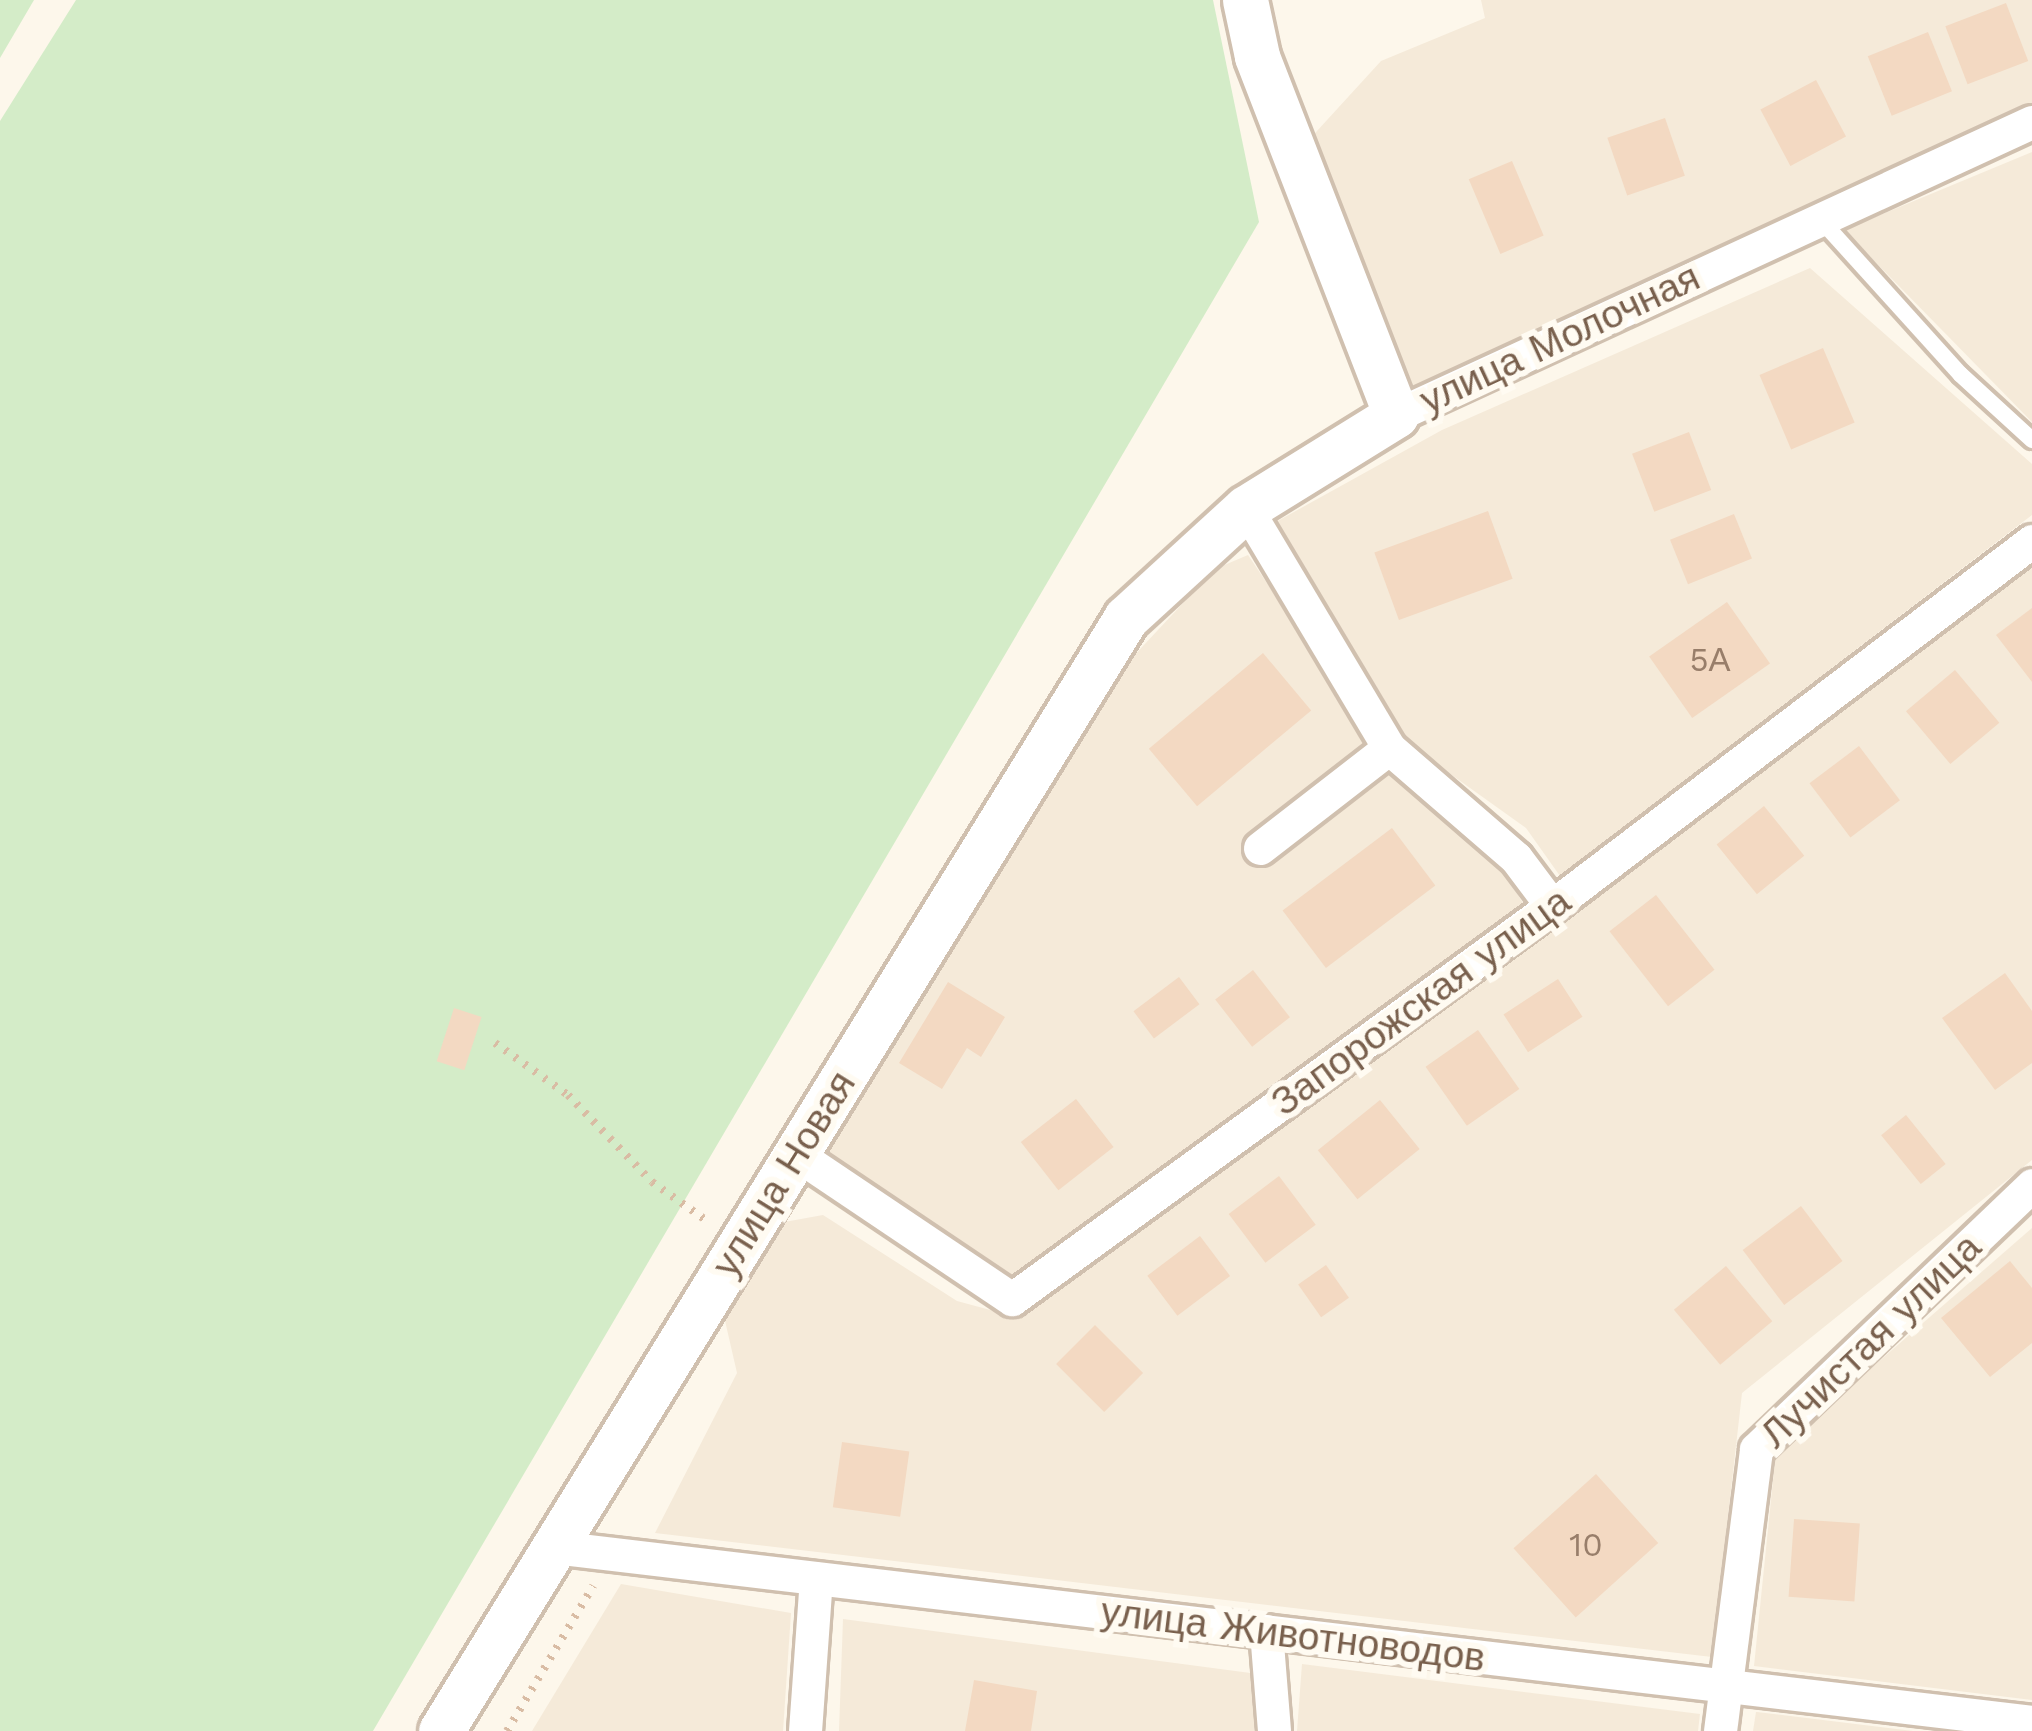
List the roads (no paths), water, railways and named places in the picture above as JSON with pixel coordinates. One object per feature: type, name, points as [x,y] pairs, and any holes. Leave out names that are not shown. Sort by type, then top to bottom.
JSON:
[{"type":"street","points":[[1245,0],[1257,56],[1396,415]]},
{"type":"street","name":"улица Молочная","points":[[1126,618],[1246,508],[1396,415],[2032,122]]},
{"type":"street","points":[[1246,508],[1390,748],[1516,859],[1552,906]]},
{"type":"street","name":"Запорожская улица","points":[[796,1154],[1012,1299],[1552,906],[2032,541]]},
{"type":"street","name":"улица Новая","points":[[441,1731],[1126,618]]},
{"type":"street","points":[[1260,848],[1390,748]]},
{"type":"street","name":"Лучистая улица","points":[[1720,1731],[1756,1449],[2032,1185]]},
{"type":"street","name":"улица Животноводов","points":[[554,1547],[2032,1722]]},
{"type":"street","points":[[805,1731],[815,1578]]},
{"type":"street","points":[[1266,1631],[1274,1731]]},
{"type":"lane","points":[[1820,219],[1960,374],[2032,440]]}]
